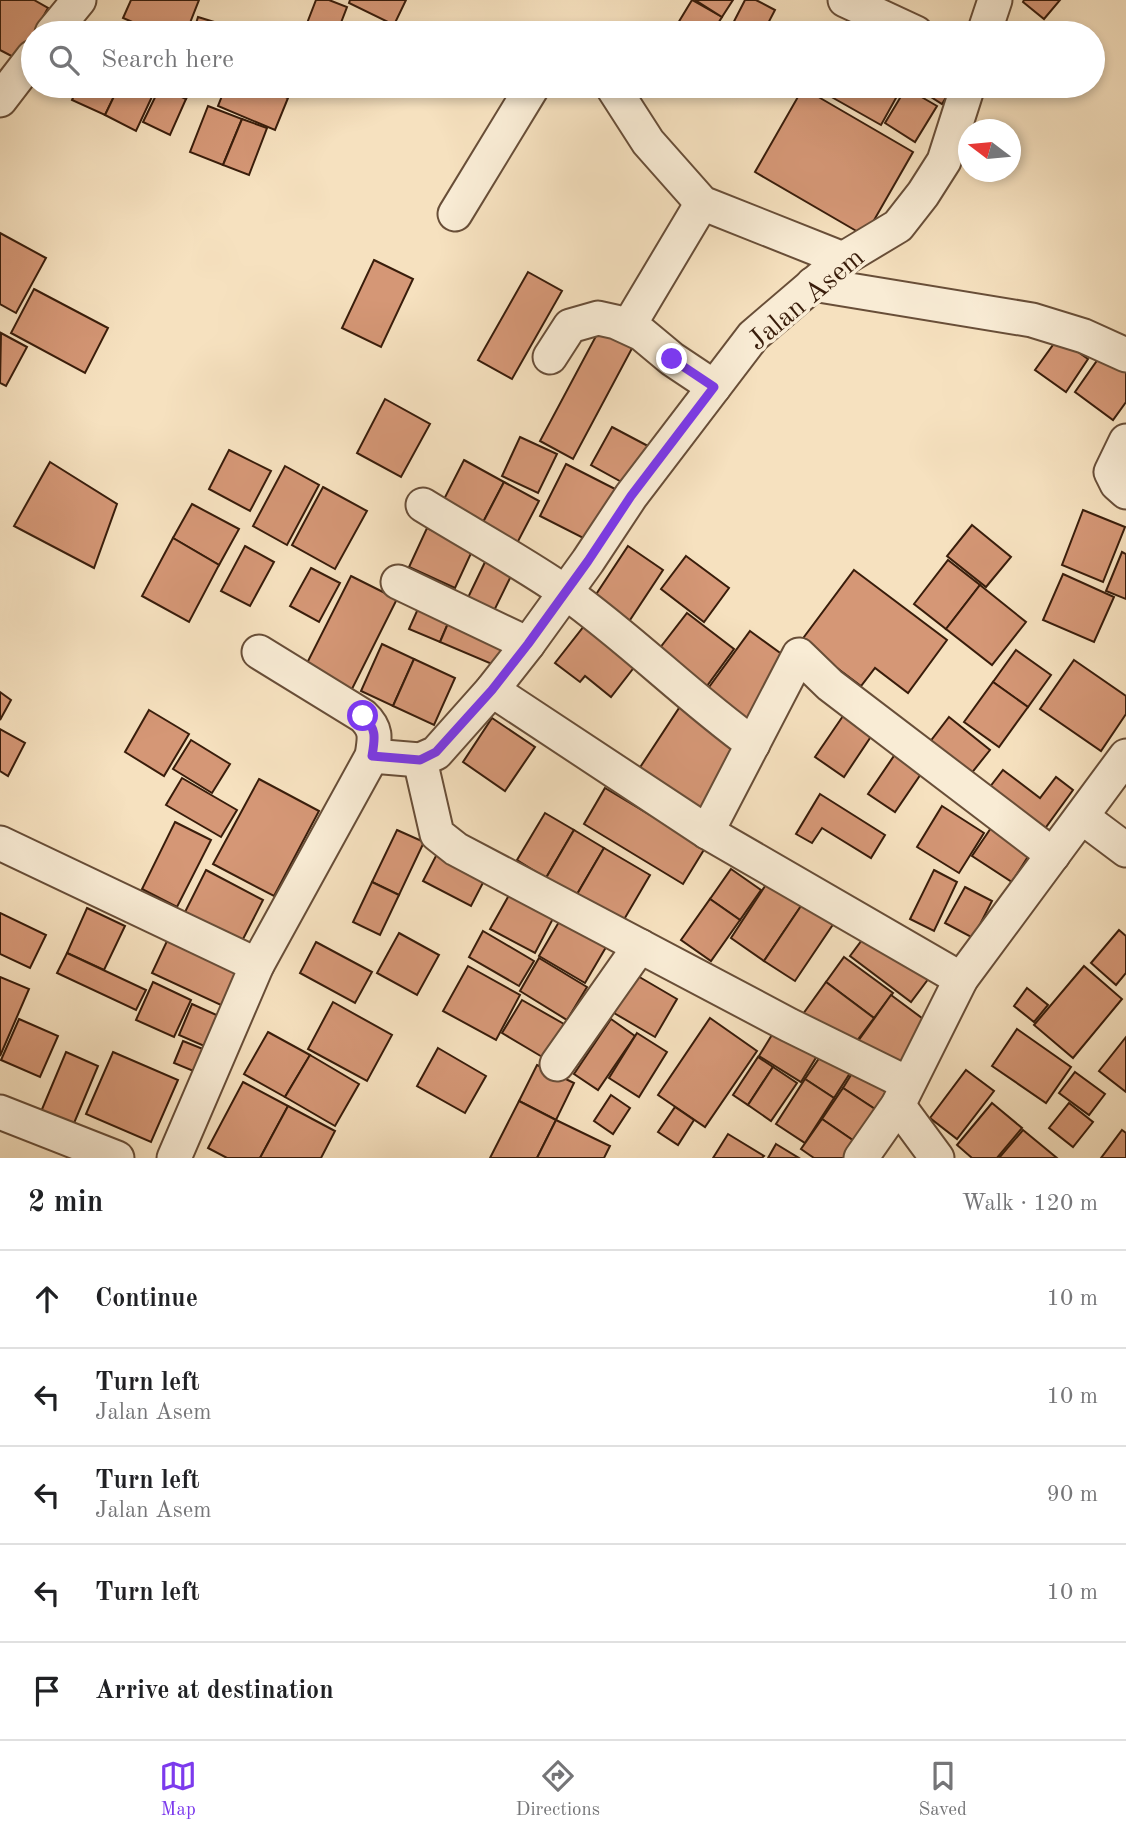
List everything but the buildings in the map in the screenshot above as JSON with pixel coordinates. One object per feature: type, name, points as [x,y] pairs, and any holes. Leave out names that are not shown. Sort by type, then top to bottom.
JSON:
[{"type":"street","points":[[62,21],[79,0]]},
{"type":"street","points":[[845,0],[890,21]]},
{"type":"street","points":[[988,21],[995,0]]},
{"type":"street","points":[[0,100],[21,73]]},
{"type":"street","points":[[455,214],[526,98]]},
{"type":"street","points":[[620,98],[648,142],[702,203],[854,253]]},
{"type":"street","name":"Jalan Asem","points":[[420,760],[436,752],[492,690],[588,561],[631,496],[753,336],[854,253],[898,226],[944,161],[964,98]]},
{"type":"street","points":[[634,317],[702,203]]},
{"type":"street","points":[[814,284],[1032,320],[1084,336],[1126,355]]},
{"type":"street","points":[[550,357],[569,326],[598,318],[616,322],[642,334],[672,359],[714,387]]},
{"type":"street","points":[[1126,441],[1111,472],[1116,484],[1126,492]]},
{"type":"street","points":[[423,505],[565,592],[643,654],[712,714],[754,744]]},
{"type":"street","points":[[398,582],[528,644]]},
{"type":"street","points":[[174,1158],[257,965],[372,756],[376,736],[372,724],[363,716],[259,652]]},
{"type":"street","points":[[707,832],[799,655],[841,693],[1053,855]]},
{"type":"street","points":[[492,690],[707,832],[961,979]]},
{"type":"street","points":[[372,756],[420,760],[437,834],[456,849],[789,1025],[902,1094],[937,1158]]},
{"type":"street","points":[[861,1158],[902,1094],[961,979],[1126,756]]},
{"type":"street","points":[[1082,817],[1126,850]]},
{"type":"street","points":[[0,843],[257,965]]},
{"type":"street","points":[[558,1064],[640,946]]},
{"type":"street","points":[[0,1112],[82,1152],[117,1158]]},
{"type":"route","points":[[363,716],[372,724],[376,736],[372,756],[420,760],[436,752],[492,690],[588,561],[631,496],[714,387],[672,359]]}]
